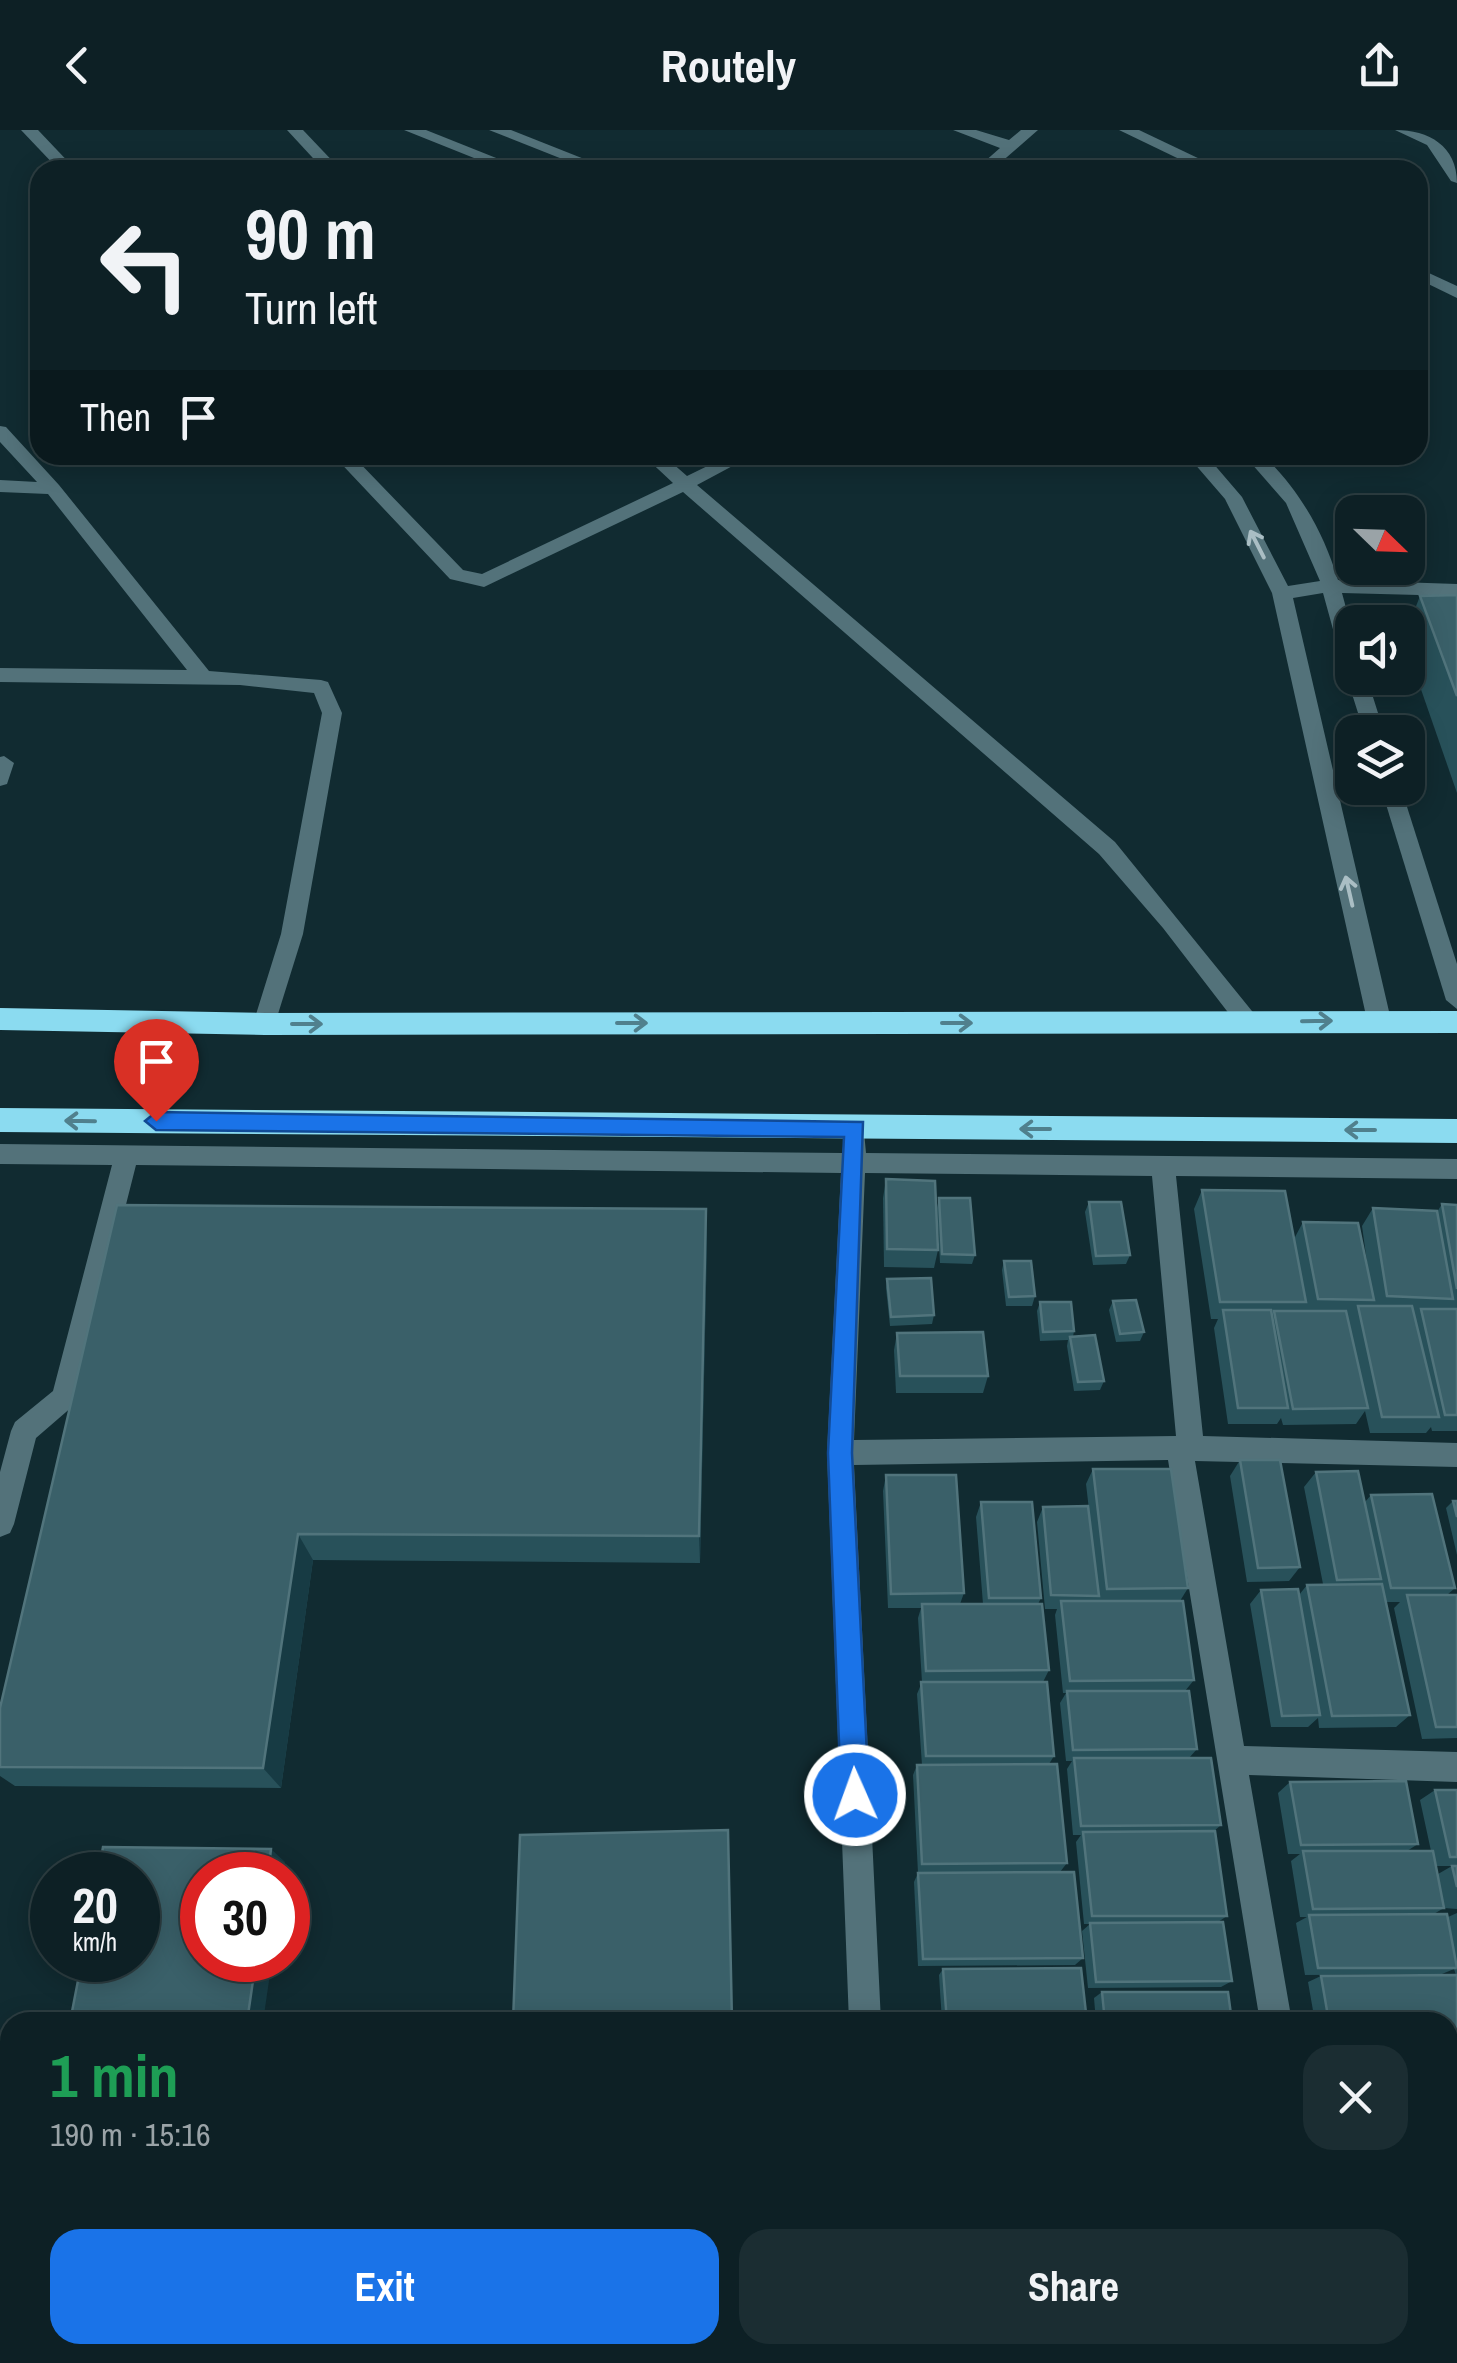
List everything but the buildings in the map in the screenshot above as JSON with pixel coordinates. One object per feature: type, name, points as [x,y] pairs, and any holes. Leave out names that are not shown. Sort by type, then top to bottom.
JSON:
[{"type":"highway","points":[[0,1019],[266,1024],[1457,1022]]},
{"type":"highway","points":[[0,1120],[1457,1131]]},
{"type":"street","points":[[29,130],[58,160]]},
{"type":"street","points":[[294,130],[324,160]]},
{"type":"street","points":[[412,130],[492,160]]},
{"type":"street","points":[[497,130],[577,160]]},
{"type":"street","points":[[995,160],[1030,130]]},
{"type":"street","points":[[1127,130],[1193,160]]},
{"type":"street","points":[[1403,130],[1432,142],[1457,178]]},
{"type":"street","points":[[968,132],[1011,146]]},
{"type":"street","points":[[1428,278],[1457,293]]},
{"type":"street","points":[[0,431],[30,464]]},
{"type":"street","points":[[31,465],[203,677]]},
{"type":"street","points":[[352,465],[457,575],[484,581],[723,465]]},
{"type":"street","points":[[663,465],[1106,848],[1171,922],[1248,1022]]},
{"type":"street","points":[[1205,465],[1233,497],[1282,593],[1378,1020]]},
{"type":"street","points":[[1264,465],[1278,477],[1314,530],[1335,606]]},
{"type":"street","points":[[0,486],[52,488]]},
{"type":"street","points":[[1282,593],[1329,586],[1457,590]]},
{"type":"street","points":[[0,675],[203,677],[294,681],[320,687],[332,713],[292,934],[266,1024]]},
{"type":"street","points":[[1396,805],[1457,1000]]},
{"type":"street","points":[[855,1128],[850,1160],[840,1453],[865,2012]]},
{"type":"street","points":[[0,1154],[1457,1169]]},
{"type":"street","points":[[0,1524],[12,1431],[64,1398],[126,1155]]},
{"type":"street","points":[[1163,1166],[1185,1448],[1274,2012]]},
{"type":"street","points":[[840,1453],[1185,1448],[1457,1455]]},
{"type":"street","points":[[1234,1760],[1457,1768]]},
{"type":"route","points":[[156,1121],[855,1128],[850,1160],[840,1453],[855,1795]]}]
